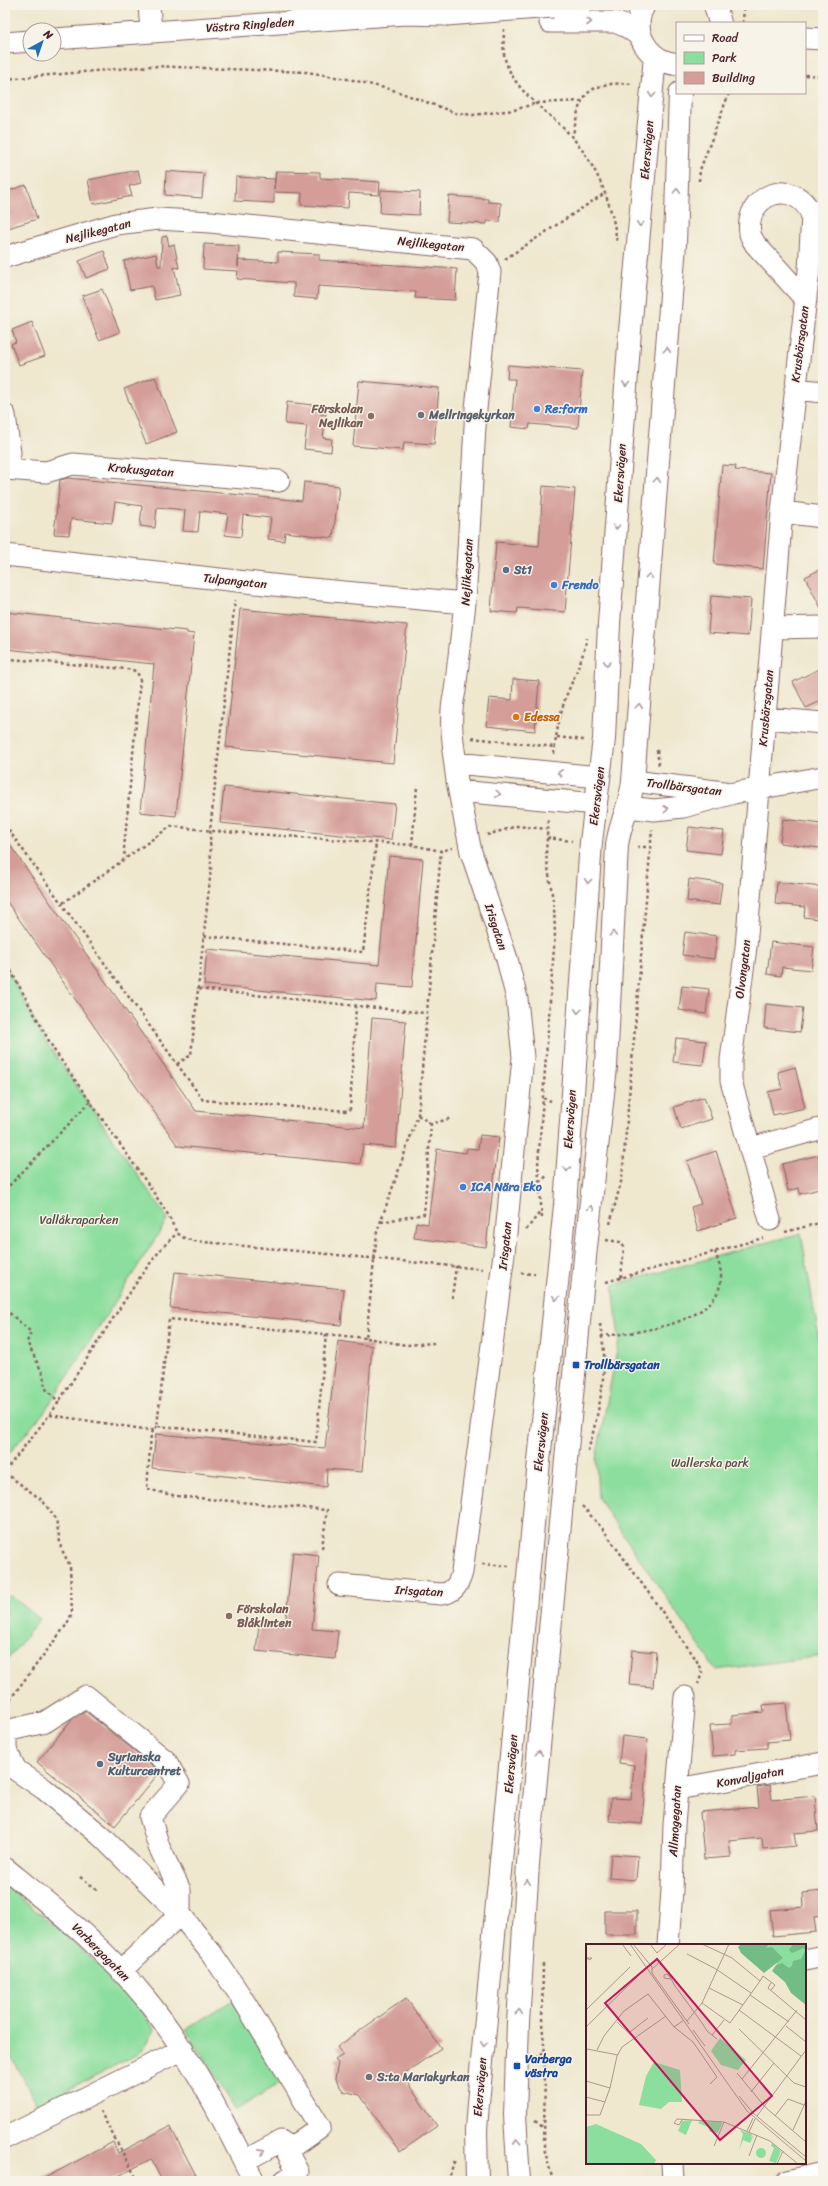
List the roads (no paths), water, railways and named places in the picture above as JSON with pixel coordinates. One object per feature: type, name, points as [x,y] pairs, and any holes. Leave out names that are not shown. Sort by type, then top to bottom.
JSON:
[{"type":"main road","points":[[644,5],[639,19],[643,43],[655,56],[661,60],[676,64]]},
{"type":"main road","name":"Ekersvägen","points":[[477,2181],[478,2109],[538,1461],[565,1205],[575,1044],[596,804],[604,739],[610,617],[630,331],[655,56]]},
{"type":"main road","points":[[519,2181],[516,2101],[518,2023],[528,1864],[586,1247],[606,1067],[617,845],[620,826],[632,792],[633,781],[675,244],[680,94]]},
{"type":"main road","points":[[599,778],[633,781]]},
{"type":"main road","points":[[596,804],[627,807]]},
{"type":"street","points":[[149,5],[151,32]]},
{"type":"street","name":"Västra Ringleden","points":[[552,15],[582,5]]},
{"type":"street","name":"Västra Ringleden","points":[[62,38],[405,14],[552,15],[615,22],[627,27],[641,37]]},
{"type":"street","points":[[806,38],[823,39]]},
{"type":"street","points":[[5,43],[22,42]]},
{"type":"street","name":"Krusbärsgatan","points":[[760,788],[782,512],[795,389],[806,300],[816,270],[812,215],[808,207],[796,195],[785,192],[771,194],[759,204],[752,217],[749,234],[755,244],[806,300]]},
{"type":"street","name":"Nejlikegatan","points":[[5,257],[116,224],[158,219],[210,222],[463,246],[473,248],[482,257],[488,266],[489,280],[476,409],[465,603],[451,731],[457,778]]},
{"type":"street","name":"Krusbärsgatan","points":[[795,389],[823,392]]},
{"type":"street","name":"Krokusgatan","points":[[5,416],[10,453],[5,468],[46,472],[73,464],[279,481]]},
{"type":"street","points":[[782,512],[823,517]]},
{"type":"street","name":"Tulpangatan","points":[[5,555],[237,581],[465,603]]},
{"type":"street","points":[[773,628],[823,627]]},
{"type":"street","points":[[766,718],[823,723]]},
{"type":"street","name":"Trollbärsgatan","points":[[627,807],[654,810],[683,807],[734,793],[823,777]]},
{"type":"street","points":[[457,778],[599,778]]},
{"type":"street","points":[[457,778],[596,804]]},
{"type":"street","name":"Irisgatan","points":[[339,1585],[448,1594],[460,1581],[464,1562],[502,1276],[515,1158],[523,1057],[517,999],[507,959],[469,842],[457,778]]},
{"type":"street","name":"Trollbärsgatan","points":[[633,781],[734,793]]},
{"type":"street","name":"Olvongatan","points":[[760,788],[746,948],[731,1060],[731,1081],[773,1230]]},
{"type":"street","points":[[751,1148],[823,1128]]},
{"type":"street","points":[[121,1971],[180,1914],[180,1890],[160,1847],[150,1817],[179,1784],[166,1761],[86,1696],[44,1722],[6,1731],[6,1750],[16,1770],[83,1819],[135,1868],[180,1914],[212,1954],[242,1998],[320,2127],[284,2146],[244,2161]]},
{"type":"street","name":"Allmogegatan","points":[[668,1944],[677,1790],[685,1697]]},
{"type":"street","name":"Konvaljgatan","points":[[677,1790],[823,1763]]},
{"type":"street","name":"Varbergagatan","points":[[5,1868],[76,1926],[121,1971],[146,1999],[183,2049],[254,2181]]},
{"type":"street","points":[[806,1960],[823,1956]]},
{"type":"street","points":[[5,2138],[183,2049]]},
{"type":"street","points":[[284,2146],[291,2177]]},
{"type":"street","points":[[672,2164],[673,2181]]},
{"type":"street","points":[[787,2181],[823,2173]]},
{"type":"place","name":"Re:form","points":[[537,409]]},
{"type":"place","name":"Mellringekyrkan","points":[[421,415]]},
{"type":"place","name":"Förskolan Nejlikan","points":[[371,416]]},
{"type":"place","name":"St1","points":[[506,570]]},
{"type":"place","name":"Frendo","points":[[554,585]]},
{"type":"place","name":"Edessa","points":[[516,717]]},
{"type":"place","name":"ICA Nära Eko","points":[[463,1187]]},
{"type":"place","name":"Trollbärsgatan","points":[[576,1365]]},
{"type":"place","name":"Förskolan Blåklinten","points":[[229,1616]]},
{"type":"place","name":"Syrianska Kulturcentret","points":[[100,1764]]},
{"type":"place","name":"Varberga västra","points":[[517,2066]]},
{"type":"place","name":"S:ta Mariakyrkan","points":[[369,2077]]},
{"type":"park label","name":"Vallåkraparken","points":[[79,1220]]},
{"type":"park label","name":"Wallerska park","points":[[710,1463]]}]
